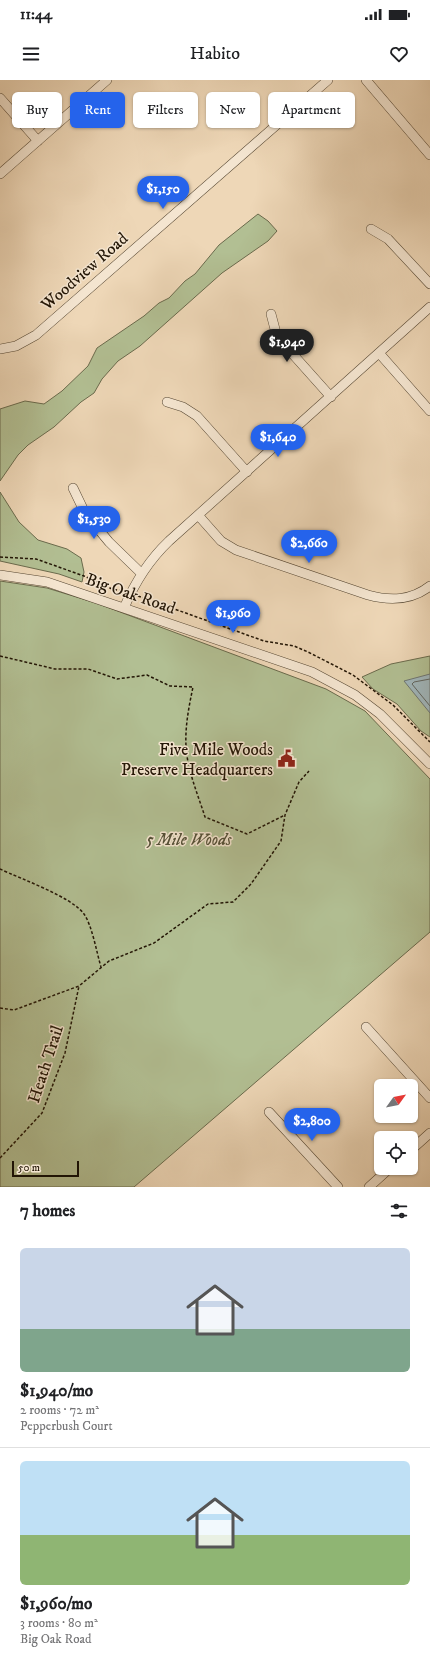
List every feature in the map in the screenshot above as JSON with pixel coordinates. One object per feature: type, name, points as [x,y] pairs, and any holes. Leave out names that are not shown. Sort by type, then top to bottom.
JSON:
[{"type":"street","points":[[0,174],[107,80]]},
{"type":"street","name":"Woodview Road","points":[[0,349],[16,346],[36,335],[328,80]]},
{"type":"street","points":[[366,80],[430,155]]},
{"type":"street","points":[[0,98],[38,141]]},
{"type":"street","points":[[371,229],[388,239],[430,284]]},
{"type":"street","points":[[124,608],[141,572],[153,557],[430,307]]},
{"type":"street","points":[[271,314],[276,333],[281,341],[331,397]]},
{"type":"street","points":[[379,353],[430,411]]},
{"type":"street","points":[[167,402],[183,407],[197,416],[247,472]]},
{"type":"street","points":[[73,488],[85,513],[109,542],[141,572]]},
{"type":"street","points":[[198,515],[221,541],[236,550],[368,595],[382,599],[405,598],[414,596],[430,586]]},
{"type":"street","name":"Big Oak Road","points":[[0,575],[47,582],[305,670],[330,681],[355,695],[380,714],[430,764]]},
{"type":"street","points":[[366,1027],[430,1098]]},
{"type":"street","points":[[269,1112],[338,1187]]},
{"type":"street","points":[[418,1144],[430,1133]]},
{"type":"street","points":[[369,1187],[382,1175]]},
{"type":"path","points":[[0,557],[36,559],[84,576],[112,589],[130,593],[264,641],[294,646],[308,652],[353,675],[393,705],[430,742]]},
{"type":"path","points":[[0,656],[55,669],[88,669],[117,679],[147,675],[170,686],[193,688],[188,714],[186,746],[192,776],[205,817],[247,834],[285,815]]},
{"type":"path","points":[[0,1008],[14,1010],[79,986],[109,961],[154,943],[208,904],[233,902],[251,884],[281,841],[285,815],[299,782],[308,771]]},
{"type":"path","points":[[0,869],[62,896],[84,914],[95,942],[101,968]]},
{"type":"path","name":"Heath Trail","points":[[0,1158],[42,1114],[65,1053],[79,986]]},
{"type":"green space","points":[[258,214],[268,221],[277,231],[268,241],[222,273],[140,346],[118,361],[102,379],[94,393],[81,402],[54,427],[28,445],[18,455],[0,481],[0,409],[25,401],[44,404],[62,391],[88,366],[97,348],[144,316],[159,303],[169,298],[185,281],[195,274],[219,245]]},
{"type":"green space","points":[[0,492],[19,522],[38,540],[67,549],[81,558],[84,572],[82,582],[59,574],[0,561]]},
{"type":"green space","name":"5 Mile Woods","points":[[0,581],[47,588],[96,603],[326,689],[365,711],[430,779],[430,932],[134,1187],[0,1187]]},
{"type":"green space","points":[[430,656],[430,737],[421,731],[397,704],[373,689],[362,677],[391,664]]},
{"type":"water","points":[[430,674],[430,713],[404,681]]},
{"type":"place","name":"Five Mile Woods Preserve Headquarters","points":[[286,759]]}]
